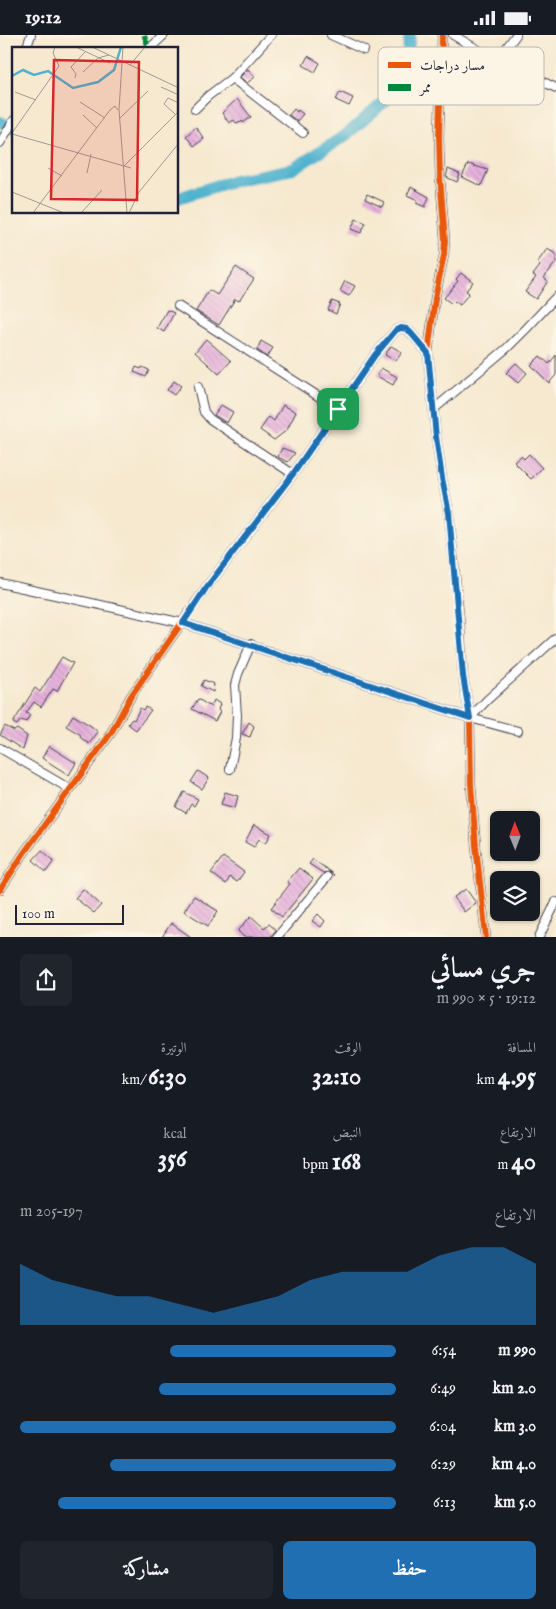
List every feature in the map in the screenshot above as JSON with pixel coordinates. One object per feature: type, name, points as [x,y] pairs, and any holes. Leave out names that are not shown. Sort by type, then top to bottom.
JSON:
[{"type":"street","points":[[27,47],[31,35]]},
{"type":"street","points":[[152,47],[164,35]]},
{"type":"street","points":[[195,109],[208,96],[232,78],[271,35]]},
{"type":"street","points":[[331,35],[364,50]]},
{"type":"street","points":[[453,35],[475,47]]},
{"type":"street","points":[[507,47],[516,35]]},
{"type":"street","points":[[232,78],[303,133]]},
{"type":"street","points":[[544,82],[556,88]]},
{"type":"street","points":[[440,105],[440,177],[446,240],[435,298],[428,353],[442,478],[449,513],[463,676],[470,718],[471,783],[486,937]]},
{"type":"street","points":[[0,143],[12,123]]},
{"type":"street","points":[[434,409],[506,348],[556,297]]},
{"type":"street","points":[[178,306],[338,409]]},
{"type":"street","points":[[0,890],[111,733],[131,696],[206,588],[293,474],[375,355],[396,330],[401,328],[407,329],[428,353]]},
{"type":"street","points":[[198,387],[204,412],[210,419],[293,474]]},
{"type":"street","points":[[0,583],[183,623],[470,718],[518,731]]},
{"type":"street","points":[[470,718],[487,700],[556,639]]},
{"type":"street","points":[[230,769],[236,738],[235,685],[238,673],[251,644]]},
{"type":"street","points":[[0,748],[70,789]]},
{"type":"street","points":[[276,937],[327,877]]},
{"type":"street","points":[[538,937],[556,902]]},
{"type":"building","points":[[308,56],[320,63],[315,72],[303,65]]},
{"type":"building","points":[[248,69],[255,77],[247,83],[240,77]]},
{"type":"building","points":[[340,92],[353,98],[349,106],[336,100]]},
{"type":"building","points":[[237,99],[251,117],[243,123],[242,121],[236,123],[234,120],[229,123],[222,113]]},
{"type":"building","points":[[294,109],[303,114],[297,121],[289,115]]},
{"type":"building","points":[[196,127],[204,139],[194,146],[186,136]]},
{"type":"building","points":[[468,164],[488,170],[481,186],[462,177]]},
{"type":"building","points":[[448,169],[460,174],[457,182],[446,177]]},
{"type":"building","points":[[411,187],[429,197],[425,207],[416,203],[418,200],[407,195]]},
{"type":"building","points":[[367,194],[384,202],[382,207],[365,199]]},
{"type":"building","points":[[356,219],[366,223],[361,233],[351,229]]},
{"type":"building","points":[[547,249],[556,254],[556,262],[544,278],[548,281],[536,299],[525,292],[536,277],[533,275],[540,266],[537,263]]},
{"type":"building","points":[[236,267],[254,279],[239,301],[235,299],[219,325],[196,311],[209,290],[217,295]]},
{"type":"building","points":[[461,273],[473,282],[466,291],[469,293],[460,305],[455,301],[452,304],[444,298],[458,281],[456,279]]},
{"type":"building","points":[[345,281],[355,286],[349,296],[340,291]]},
{"type":"building","points":[[332,301],[340,304],[336,314],[328,310]]},
{"type":"building","points":[[167,310],[174,313],[164,332],[157,328]]},
{"type":"building","points":[[206,339],[231,361],[219,374],[195,352]]},
{"type":"building","points":[[261,341],[273,348],[267,357],[257,350]]},
{"type":"building","points":[[391,346],[402,352],[396,361],[385,355]]},
{"type":"building","points":[[556,355],[556,375],[549,383],[531,365],[540,356],[549,364]]},
{"type":"building","points":[[516,363],[527,373],[518,383],[506,373]]},
{"type":"building","points":[[136,367],[149,370],[146,377],[134,372]]},
{"type":"building","points":[[381,368],[397,377],[393,385],[377,376]]},
{"type":"building","points":[[174,381],[181,386],[174,395],[167,390]]},
{"type":"building","points":[[221,405],[233,412],[227,423],[214,415]]},
{"type":"building","points":[[283,405],[296,412],[287,430],[274,440],[260,430],[269,417],[274,421]]},
{"type":"building","points":[[282,448],[295,453],[288,462],[278,457]]},
{"type":"building","points":[[529,454],[542,468],[531,479],[514,462],[521,456],[524,459]]},
{"type":"building","points":[[62,657],[73,663],[57,691],[53,689],[41,707],[34,702],[26,713],[30,715],[26,722],[21,720],[17,725],[13,723],[35,688],[40,692]]},
{"type":"building","points":[[204,680],[214,684],[213,692],[201,686]]},
{"type":"building","points":[[198,699],[211,707],[214,700],[220,704],[218,710],[220,712],[215,721],[192,709]]},
{"type":"building","points":[[145,707],[151,710],[136,730],[128,724],[132,719],[134,720],[140,708],[143,710]]},
{"type":"building","points":[[73,715],[98,732],[89,744],[80,737],[81,735],[66,726]]},
{"type":"building","points":[[249,722],[254,726],[250,737],[242,734]]},
{"type":"building","points":[[5,726],[14,731],[17,729],[27,736],[23,750],[0,735]]},
{"type":"building","points":[[49,746],[76,763],[69,775],[42,758]]},
{"type":"building","points":[[198,771],[209,778],[202,789],[191,782]]},
{"type":"building","points":[[184,792],[198,799],[194,806],[191,804],[186,813],[176,807]]},
{"type":"building","points":[[225,792],[238,796],[235,808],[221,804]]},
{"type":"building","points":[[254,825],[271,834],[266,843],[259,839],[254,847],[245,842]]},
{"type":"building","points":[[42,850],[54,861],[46,872],[33,860]]},
{"type":"building","points":[[223,857],[244,872],[237,882],[230,877],[226,884],[211,873]]},
{"type":"building","points":[[313,859],[334,875],[332,877],[330,872],[323,873],[309,864]]},
{"type":"building","points":[[299,868],[313,879],[282,917],[271,908],[290,884],[287,882]]},
{"type":"building","points":[[83,889],[101,905],[94,913],[75,898]]},
{"type":"building","points":[[466,889],[476,903],[464,912],[454,897]]},
{"type":"building","points":[[194,896],[218,911],[208,926],[184,911]]},
{"type":"building","points":[[318,914],[325,921],[321,927],[312,921]]},
{"type":"building","points":[[251,916],[264,928],[269,924],[276,930],[270,937],[244,937],[238,931]]},
{"type":"building","points":[[171,923],[191,937],[162,937]]},
{"type":"waterway","points":[[408,47],[410,35]]},
{"type":"waterway","points":[[179,198],[235,180],[293,169],[346,135],[381,105]]},
{"type":"waterway","points":[[0,122],[12,127]]},
{"type":"marked path","points":[[144,35],[148,47]]},
{"type":"cycle path","points":[[442,35],[442,47]]},
{"type":"cycle path","points":[[440,105],[440,177],[445,240],[428,353],[436,437],[449,513],[463,676],[470,718],[471,784],[486,937]]},
{"type":"cycle path","points":[[0,890],[24,853],[111,733],[131,696],[206,588],[293,474],[375,355],[396,330],[402,328],[410,332],[428,353]]},
{"type":"route","points":[[401,328],[407,329],[428,353],[436,437],[449,513],[463,676],[470,718],[183,623],[206,588],[293,474],[338,409],[375,355],[396,330],[401,328]]}]
